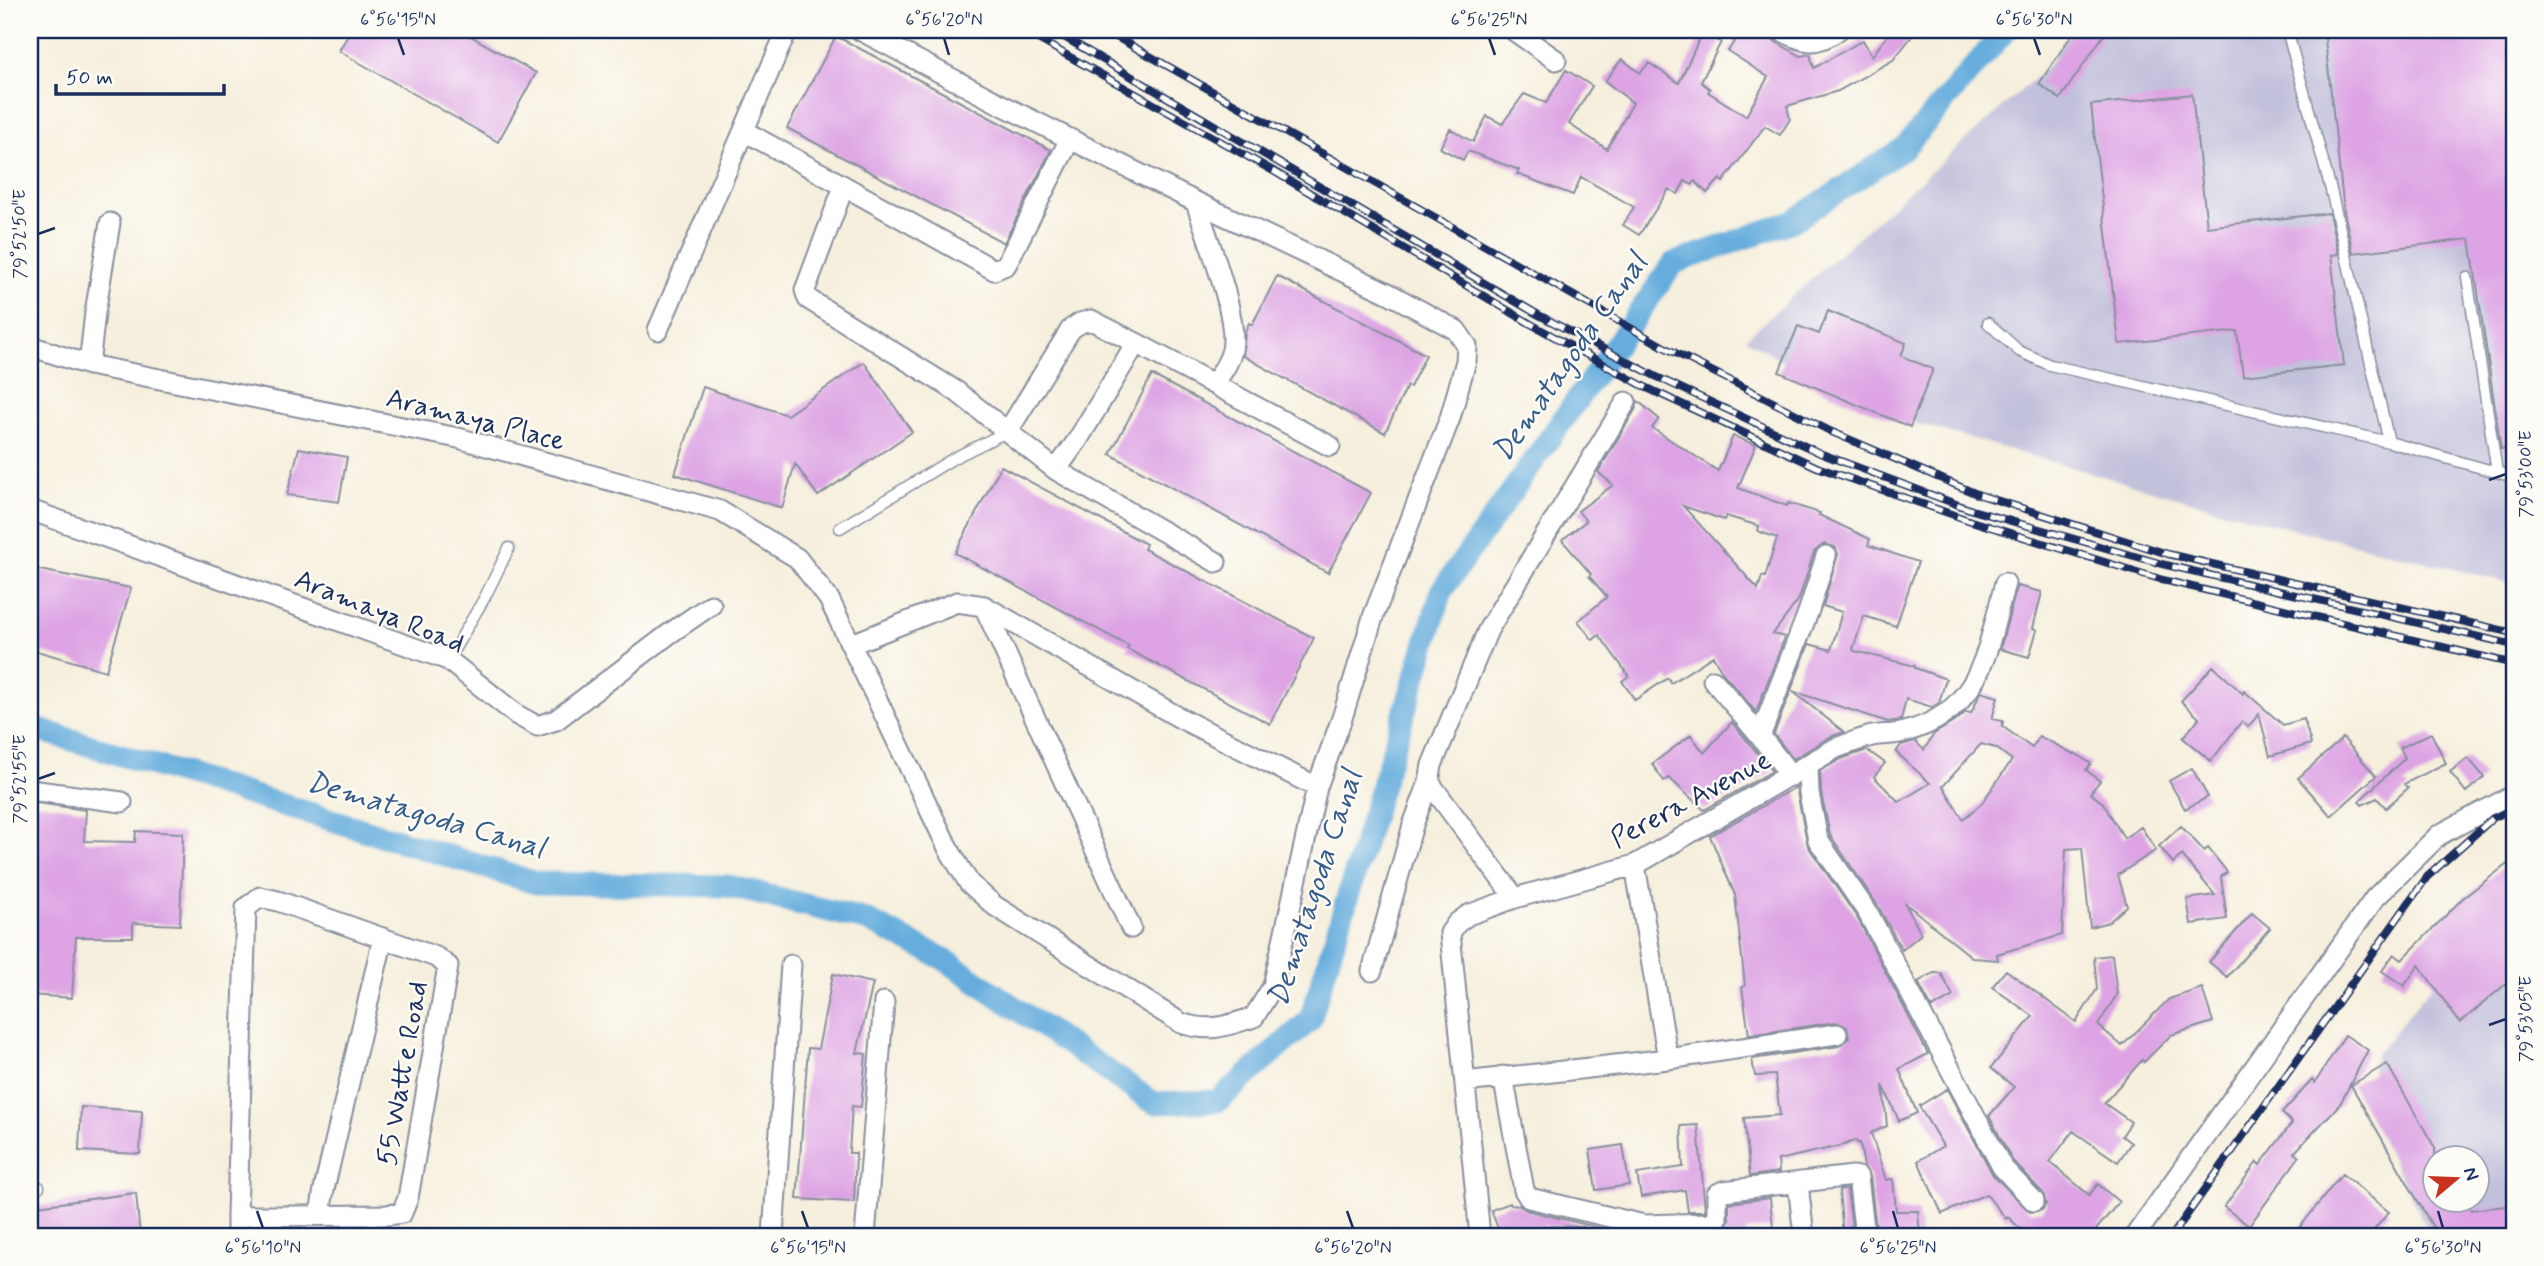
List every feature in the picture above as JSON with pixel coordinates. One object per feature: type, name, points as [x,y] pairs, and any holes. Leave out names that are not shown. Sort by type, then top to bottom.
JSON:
[{"type":"street","points":[[658,330],[787,30]]},
{"type":"street","points":[[860,30],[1196,202],[1229,302],[1232,349],[1225,369],[1214,384]]},
{"type":"street","points":[[1513,30],[1556,60]]},
{"type":"street","points":[[1780,30],[1799,40],[1816,43],[1839,30]]},
{"type":"street","points":[[744,131],[994,270],[1006,265],[1070,139]]},
{"type":"street","points":[[844,186],[805,290],[808,299],[956,391],[1056,470],[1216,562]]},
{"type":"street","name":"Aramaya Place","points":[[30,345],[89,365],[458,438],[720,511],[796,558],[829,599],[948,848],[969,883],[995,906],[1181,1023],[1200,1029],[1224,1027],[1254,1017],[1273,986],[1317,787],[1342,718],[1373,617],[1450,418],[1466,361],[1467,346],[1455,330],[1388,293],[1196,202]]},
{"type":"street","points":[[89,365],[110,223]]},
{"type":"street","points":[[1008,431],[1071,329],[1091,320],[1330,446]]},
{"type":"street","points":[[1056,470],[1077,441],[1136,343]]},
{"type":"street","points":[[1372,971],[1432,765],[1488,630],[1626,402]]},
{"type":"street","name":"Aramaya Road","points":[[30,510],[448,660],[517,715],[537,726],[556,720],[669,634],[711,606]]},
{"type":"street","points":[[1761,734],[1809,610],[1826,556]]},
{"type":"street","name":"Perera Avenue","points":[[1480,1236],[1450,933],[1457,923],[1468,915],[1515,898],[1635,865],[1836,748],[1873,736],[1905,732],[1949,714],[1967,694],[1983,665],[2005,583]]},
{"type":"street","points":[[852,644],[957,602],[984,607],[1180,718],[1317,787]]},
{"type":"street","points":[[984,607],[1131,928]]},
{"type":"street","points":[[1713,680],[1746,722],[1761,734],[1791,776]]},
{"type":"street","points":[[1808,766],[1818,840],[1868,912],[2002,1167],[2034,1201]]},
{"type":"street","points":[[1429,782],[1515,898]]},
{"type":"street","points":[[30,790],[122,802]]},
{"type":"street","points":[[2135,1236],[2375,898],[2439,835],[2514,795]]},
{"type":"street","points":[[1635,865],[1668,1059]]},
{"type":"street","name":"55 Watte Road","points":[[237,1216],[402,1213],[408,1198],[448,965],[436,957],[260,897],[246,908],[237,1216],[237,1236]]},
{"type":"street","points":[[320,1215],[383,938]]},
{"type":"street","points":[[773,1236],[792,965]]},
{"type":"street","points":[[865,1236],[884,1002]]},
{"type":"street","points":[[1465,1082],[1668,1059],[1836,1034]]},
{"type":"street","points":[[1503,1076],[1524,1190],[1529,1198],[1644,1225],[1709,1223],[1717,1220],[1717,1194],[1723,1191],[1858,1177],[1865,1236]]},
{"type":"street","points":[[1798,1184],[1804,1236]]},
{"type":"lane","points":[[2287,30],[2331,190],[2389,442]]},
{"type":"lane","points":[[2467,276],[2497,472]]},
{"type":"lane","points":[[1988,323],[2019,351],[2050,365],[2389,442],[2514,477]]},
{"type":"lane","points":[[839,528],[954,458],[1008,431]]},
{"type":"lane","points":[[448,660],[485,597],[509,548]]},
{"type":"shaded area","points":[[2071,30],[2514,30],[2514,584],[2250,518],[1870,410],[1745,339],[2046,68]]},
{"type":"shaded area","points":[[2514,912],[2514,1236],[2431,1236],[2363,1103],[2376,1054],[2448,966]]},
{"type":"building","points":[[351,30],[460,30],[536,73],[498,142],[339,51]]},
{"type":"building","points":[[1742,30],[1762,30],[1774,41],[1801,56],[1810,54],[1814,68],[1863,40],[1872,56],[1892,30],[1917,30],[1893,60],[1838,91],[1787,106],[1790,119],[1780,135],[1765,126],[1723,182],[1720,179],[1707,193],[1695,181],[1692,185],[1685,181],[1678,194],[1669,189],[1639,235],[1623,225],[1634,207],[1581,177],[1573,195],[1517,174],[1519,170],[1468,151],[1463,160],[1440,148],[1450,129],[1473,142],[1487,116],[1502,124],[1524,94],[1546,103],[1566,70],[1592,86],[1569,124],[1607,149],[1633,103],[1605,81],[1622,59],[1640,73],[1649,63],[1679,83],[1702,33],[1721,42],[1701,82],[1710,89],[1708,92],[1746,116],[1768,77],[1728,51]]},
{"type":"building","points":[[2075,30],[2107,30],[2060,99],[2039,84]]},
{"type":"building","points":[[2324,30],[2514,30],[2514,447],[2501,449],[2470,239],[2353,253],[2344,211]]},
{"type":"building","points":[[836,36],[1051,150],[1004,243],[787,128]]},
{"type":"building","points":[[2192,94],[2207,227],[2329,213],[2338,254],[2331,255],[2344,365],[2243,376],[2237,331],[2119,344],[2091,105]]},
{"type":"building","points":[[1277,276],[1426,355],[1410,387],[1407,386],[1385,433],[1243,356],[1245,332],[1249,323],[1252,325]]},
{"type":"building","points":[[1828,311],[1906,343],[1901,356],[1933,369],[1910,427],[1779,372],[1798,326],[1819,334]]},
{"type":"building","points":[[864,362],[912,432],[818,496],[795,464],[782,508],[675,474],[703,387],[787,415]]},
{"type":"building","points":[[1152,375],[1371,493],[1328,573],[1110,454]]},
{"type":"building","points":[[1638,401],[1659,419],[1652,428],[1718,471],[1733,436],[1756,445],[1738,488],[1787,506],[1788,503],[1820,513],[1819,515],[1870,539],[1868,545],[1918,562],[1896,626],[1864,616],[1853,649],[1915,666],[1946,679],[1939,703],[1932,707],[1906,699],[1901,720],[1888,722],[1792,691],[1844,732],[1830,737],[1793,759],[1774,734],[1809,644],[1831,650],[1842,612],[1823,606],[1838,554],[1835,547],[1824,544],[1814,552],[1799,599],[1773,634],[1785,637],[1756,712],[1723,673],[1713,656],[1671,683],[1668,678],[1635,700],[1622,681],[1629,676],[1599,635],[1593,640],[1578,621],[1607,597],[1562,540],[1586,521],[1578,511],[1613,485],[1598,472]],"holes":[[[1683,506],[1724,520],[1726,516],[1759,526],[1758,531],[1777,538],[1765,577],[1762,576],[1758,589]]]},
{"type":"building","points":[[299,448],[347,457],[339,502],[287,495]]},
{"type":"building","points":[[1001,466],[1146,544],[1144,549],[1314,638],[1270,724],[1127,649],[1129,646],[955,553]]},
{"type":"building","points":[[35,569],[131,588],[106,671],[30,649],[30,586]]},
{"type":"building","points":[[2017,586],[2042,592],[2033,628],[2037,630],[2029,657],[2000,649]]},
{"type":"building","points":[[2213,666],[2283,725],[2304,719],[2311,744],[2270,756],[2259,714],[2248,727],[2242,721],[2211,761],[2183,738],[2199,718],[2181,701]]},
{"type":"building","points":[[1981,692],[1998,697],[1992,719],[2003,721],[2002,726],[2032,748],[2039,736],[2091,764],[2086,770],[2100,781],[2090,793],[2103,803],[2124,838],[2141,827],[2156,850],[2118,875],[2127,906],[2109,922],[2090,927],[2082,848],[2066,849],[2062,935],[1997,954],[1998,960],[1973,958],[1905,903],[1921,934],[1902,950],[1878,906],[1830,835],[1821,792],[1820,771],[1841,759],[1867,750],[1885,763],[1874,777],[1899,802],[1930,783],[1896,752],[1901,745],[1915,741],[1924,750],[1934,734],[1966,712],[1971,713]],"holes":[[[1981,744],[1996,748],[2012,760],[1981,804],[1963,819],[1943,786]]]},
{"type":"building","points":[[1732,722],[1772,771],[1704,810],[1669,778],[1664,781],[1652,764],[1691,735],[1704,753]]},
{"type":"building","points":[[2431,733],[2446,763],[2404,784],[2408,788],[2386,808],[2377,798],[2362,805],[2359,801],[2405,758],[2400,748]]},
{"type":"building","points":[[2343,738],[2376,776],[2331,816],[2298,778]]},
{"type":"building","points":[[2468,758],[2484,777],[2466,792],[2450,772]]},
{"type":"building","points":[[2192,768],[2208,797],[2185,809],[2169,781]]},
{"type":"building","points":[[1796,787],[1808,846],[1858,919],[1928,1054],[1899,1069],[1917,1113],[1899,1121],[1883,1085],[1887,1126],[1871,1133],[1886,1180],[1893,1179],[1896,1211],[1918,1211],[1920,1236],[1877,1236],[1870,1176],[1864,1167],[1860,1143],[1856,1140],[1778,1160],[1779,1172],[1750,1176],[1744,1118],[1780,1115],[1775,1075],[1755,1076],[1752,1059],[1839,1046],[1849,1038],[1847,1027],[1836,1022],[1749,1035],[1742,987],[1745,986],[1735,895],[1710,836]]},
{"type":"building","points":[[30,802],[86,810],[84,841],[135,842],[136,831],[183,833],[180,925],[133,923],[133,937],[76,937],[72,998],[30,995]]},
{"type":"building","points":[[2181,826],[2204,851],[2208,848],[2227,872],[2221,877],[2227,919],[2191,924],[2187,899],[2215,895],[2182,855],[2173,863],[2159,846]]},
{"type":"building","points":[[2514,859],[2514,977],[2460,1023],[2419,965],[2404,986],[2382,971],[2394,954],[2402,960],[2463,898]]},
{"type":"building","points":[[2252,913],[2270,928],[2227,977],[2209,962]]},
{"type":"building","points":[[2112,955],[2117,994],[2098,1025],[2122,1046],[2169,999],[2202,988],[2213,1022],[2171,1035],[2144,1062],[2142,1060],[2104,1103],[2131,1122],[2122,1136],[2131,1143],[2118,1162],[2073,1131],[2050,1162],[2089,1195],[2098,1184],[2119,1202],[2091,1236],[2028,1236],[2008,1217],[2006,1219],[1986,1194],[1942,1214],[1918,1161],[1943,1146],[1919,1106],[1947,1089],[1993,1175],[2030,1212],[2042,1210],[2046,1204],[2043,1193],[2012,1160],[1989,1116],[2014,1087],[1991,1068],[2033,1016],[1992,987],[2006,970],[2076,1022],[2097,989],[2094,957]]},
{"type":"building","points":[[1934,973],[1941,973],[1953,996],[1932,1008],[1918,982]]},
{"type":"building","points":[[833,974],[873,983],[857,1053],[866,1054],[861,1107],[852,1106],[849,1153],[856,1153],[854,1202],[797,1199],[808,1048],[818,1049]]},
{"type":"building","points":[[2345,1035],[2368,1050],[2340,1104],[2294,1153],[2299,1157],[2249,1226],[2224,1207],[2257,1162],[2260,1165],[2292,1123],[2282,1113],[2312,1080],[2315,1083]]},
{"type":"building","points":[[2387,1064],[2433,1144],[2422,1144],[2422,1208],[2351,1085]]},
{"type":"building","points":[[81,1107],[142,1111],[140,1154],[79,1151]]},
{"type":"building","points":[[1698,1125],[1705,1211],[1688,1211],[1685,1190],[1641,1197],[1637,1174],[1683,1167],[1681,1126]]},
{"type":"building","points":[[1623,1145],[1629,1185],[1596,1190],[1590,1150]]},
{"type":"building","points":[[2342,1174],[2389,1212],[2369,1236],[2293,1236]]},
{"type":"building","points":[[1847,1189],[1853,1236],[1843,1236],[1839,1190]]},
{"type":"building","points":[[136,1193],[140,1236],[30,1236],[30,1207]]},
{"type":"building","points":[[1770,1198],[1773,1227],[1746,1231],[1747,1236],[1692,1236],[1710,1235],[1723,1230],[1729,1220],[1729,1203]]},
{"type":"building","points":[[1510,1203],[1526,1210],[1632,1236],[1593,1236],[1582,1231],[1584,1227],[1543,1226],[1544,1236],[1501,1236],[1491,1210]]},
{"type":"building","points":[[2514,1205],[2514,1236],[2438,1236],[2425,1214],[2492,1214],[2492,1208]]},
{"type":"waterway","name":"Dematagoda Canal","points":[[30,727],[536,883],[728,886],[866,920],[944,959],[1154,1103],[1218,1101],[1310,1020],[1442,590],[1674,263],[1793,221],[1904,148],[2006,30]]},
{"type":"railway","points":[[1022,30],[1275,172],[1531,324],[1645,387],[1817,467],[1971,521],[2163,580],[2514,664]]},
{"type":"railway","points":[[1052,30],[1537,314],[1655,376],[1822,454],[1972,510],[2166,565],[2514,645]]},
{"type":"railway","points":[[1104,30],[1666,348],[1832,432],[1977,494],[2168,554],[2514,633]]},
{"type":"railway","points":[[2172,1236],[2427,877],[2493,818],[2514,808]]}]
